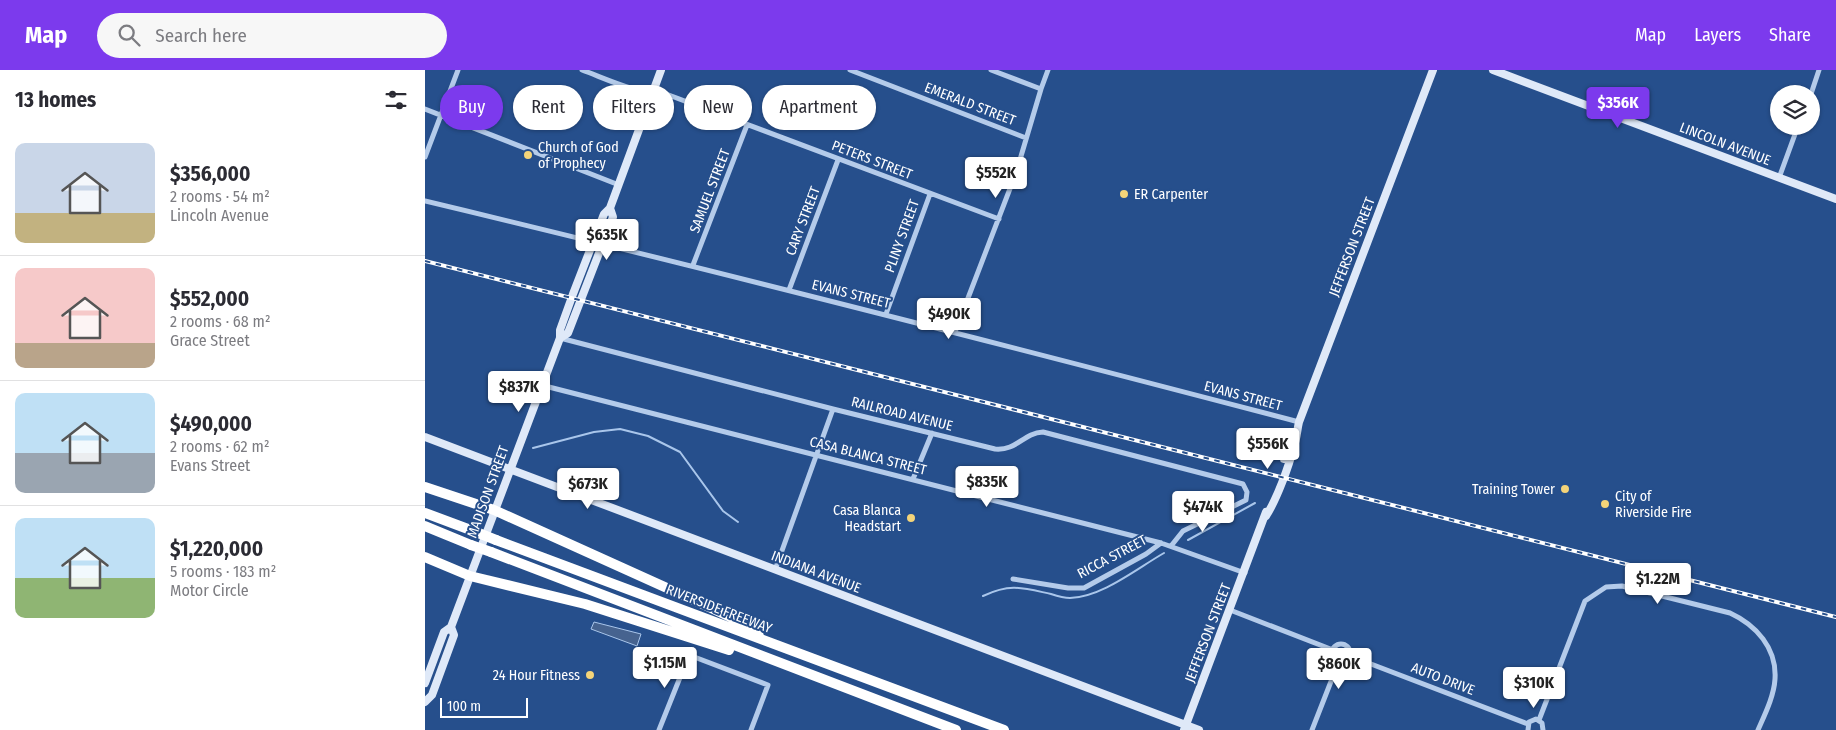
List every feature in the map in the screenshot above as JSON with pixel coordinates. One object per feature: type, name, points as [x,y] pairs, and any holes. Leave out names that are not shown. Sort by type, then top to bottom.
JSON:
[{"type":"highway","points":[[425,487],[494,510],[733,618],[767,642]]},
{"type":"highway","name":"RIVERSIDE FREEWAY","points":[[425,512],[1004,730]]},
{"type":"highway","name":"RIVERSIDE FREEWAY","points":[[425,526],[956,730]]},
{"type":"highway","points":[[425,557],[469,576],[585,604],[729,650],[744,650]]},
{"type":"street","points":[[452,85],[458,70]]},
{"type":"street","name":"PETERS STREET","points":[[582,70],[623,85]]},
{"type":"street","name":"MADISON STREET","points":[[655,85],[661,70]]},
{"type":"street","name":"EMERALD STREET","points":[[850,70],[1026,138]]},
{"type":"street","points":[[991,70],[1041,89]]},
{"type":"street","points":[[955,332],[1016,173],[1048,70]]},
{"type":"street","name":"JEFFERSON STREET","points":[[1185,727],[1284,474],[1295,444],[1299,422],[1433,70]]},
{"type":"street","name":"LINCOLN AVENUE","points":[[1493,70],[1836,199]]},
{"type":"street","points":[[1814,85],[1819,70]]},
{"type":"street","points":[[425,109],[440,115],[425,157]]},
{"type":"street","name":"PETERS STREET","points":[[752,127],[999,219]]},
{"type":"street","points":[[478,130],[619,185]]},
{"type":"street","name":"MADISON STREET","points":[[425,683],[444,632],[451,627],[559,338],[565,314],[593,241],[605,214],[610,208],[639,130]]},
{"type":"street","name":"SAMUEL STREET","points":[[693,265],[745,130]]},
{"type":"street","points":[[1779,178],[1796,135]]},
{"type":"street","name":"CARY STREET","points":[[789,290],[838,160]]},
{"type":"street","name":"PLINY STREET","points":[[886,314],[930,194]]},
{"type":"street","name":"EVANS STREET","points":[[425,201],[693,265],[1299,422]]},
{"type":"street","name":"MADISON STREET","points":[[559,338],[568,333],[613,217],[610,208]]},
{"type":"street","name":"RAILROAD AVENUE","points":[[559,338],[833,409],[1004,449],[1018,444],[1029,435],[1043,432],[1243,484],[1247,496],[1246,500],[1183,531],[1171,546]]},
{"type":"street","name":"CASA BLANCA STREET","points":[[541,385],[1161,543],[1245,572]]},
{"type":"street","points":[[775,570],[833,409]]},
{"type":"street","points":[[913,479],[932,433]]},
{"type":"street","name":"INDIANA AVENUE","points":[[425,437],[1185,727],[1199,730]]},
{"type":"street","name":"RICCA STREET","points":[[1013,579],[1068,588],[1084,588],[1146,554],[1161,543]]},
{"type":"street","points":[[1544,730],[1539,720],[1585,601],[1605,587],[1622,586],[1730,613],[1745,620],[1758,632],[1766,642],[1773,660],[1775,678],[1771,696],[1758,730]]},
{"type":"street","name":"AUTO DRIVE","points":[[1230,610],[1333,650],[1337,646],[1345,644],[1349,648],[1350,656],[1528,727],[1531,720],[1539,720]]},
{"type":"street","name":"MADISON STREET","points":[[425,702],[432,694],[454,636],[451,627]]},
{"type":"street","points":[[1333,650],[1335,658],[1339,661],[1344,661],[1350,656]]},
{"type":"street","points":[[659,730],[689,655],[768,685],[751,730]]},
{"type":"street","points":[[1312,730],[1339,661]]},
{"type":"water","points":[[594,622],[641,634],[637,646],[591,629]]},
{"type":"waterway","points":[[533,448],[594,432],[620,429],[648,436],[680,452],[723,511],[738,522]]},
{"type":"waterway","points":[[1188,540],[1255,503]]},
{"type":"waterway","points":[[983,596],[1009,588],[1033,590],[1065,598],[1082,596],[1106,588],[1164,553]]},
{"type":"railway","points":[[425,261],[1836,617]]},
{"type":"place","name":"Church of God of Prophecy","points":[[528,155]]},
{"type":"place","name":"ER Carpenter","points":[[1124,194]]},
{"type":"place","name":"Training Tower","points":[[1565,489]]},
{"type":"place","name":"City of Riverside Fire","points":[[1605,504]]},
{"type":"place","name":"Casa Blanca Headstart","points":[[911,518]]},
{"type":"place","name":"24 Hour Fitness","points":[[590,675]]}]
